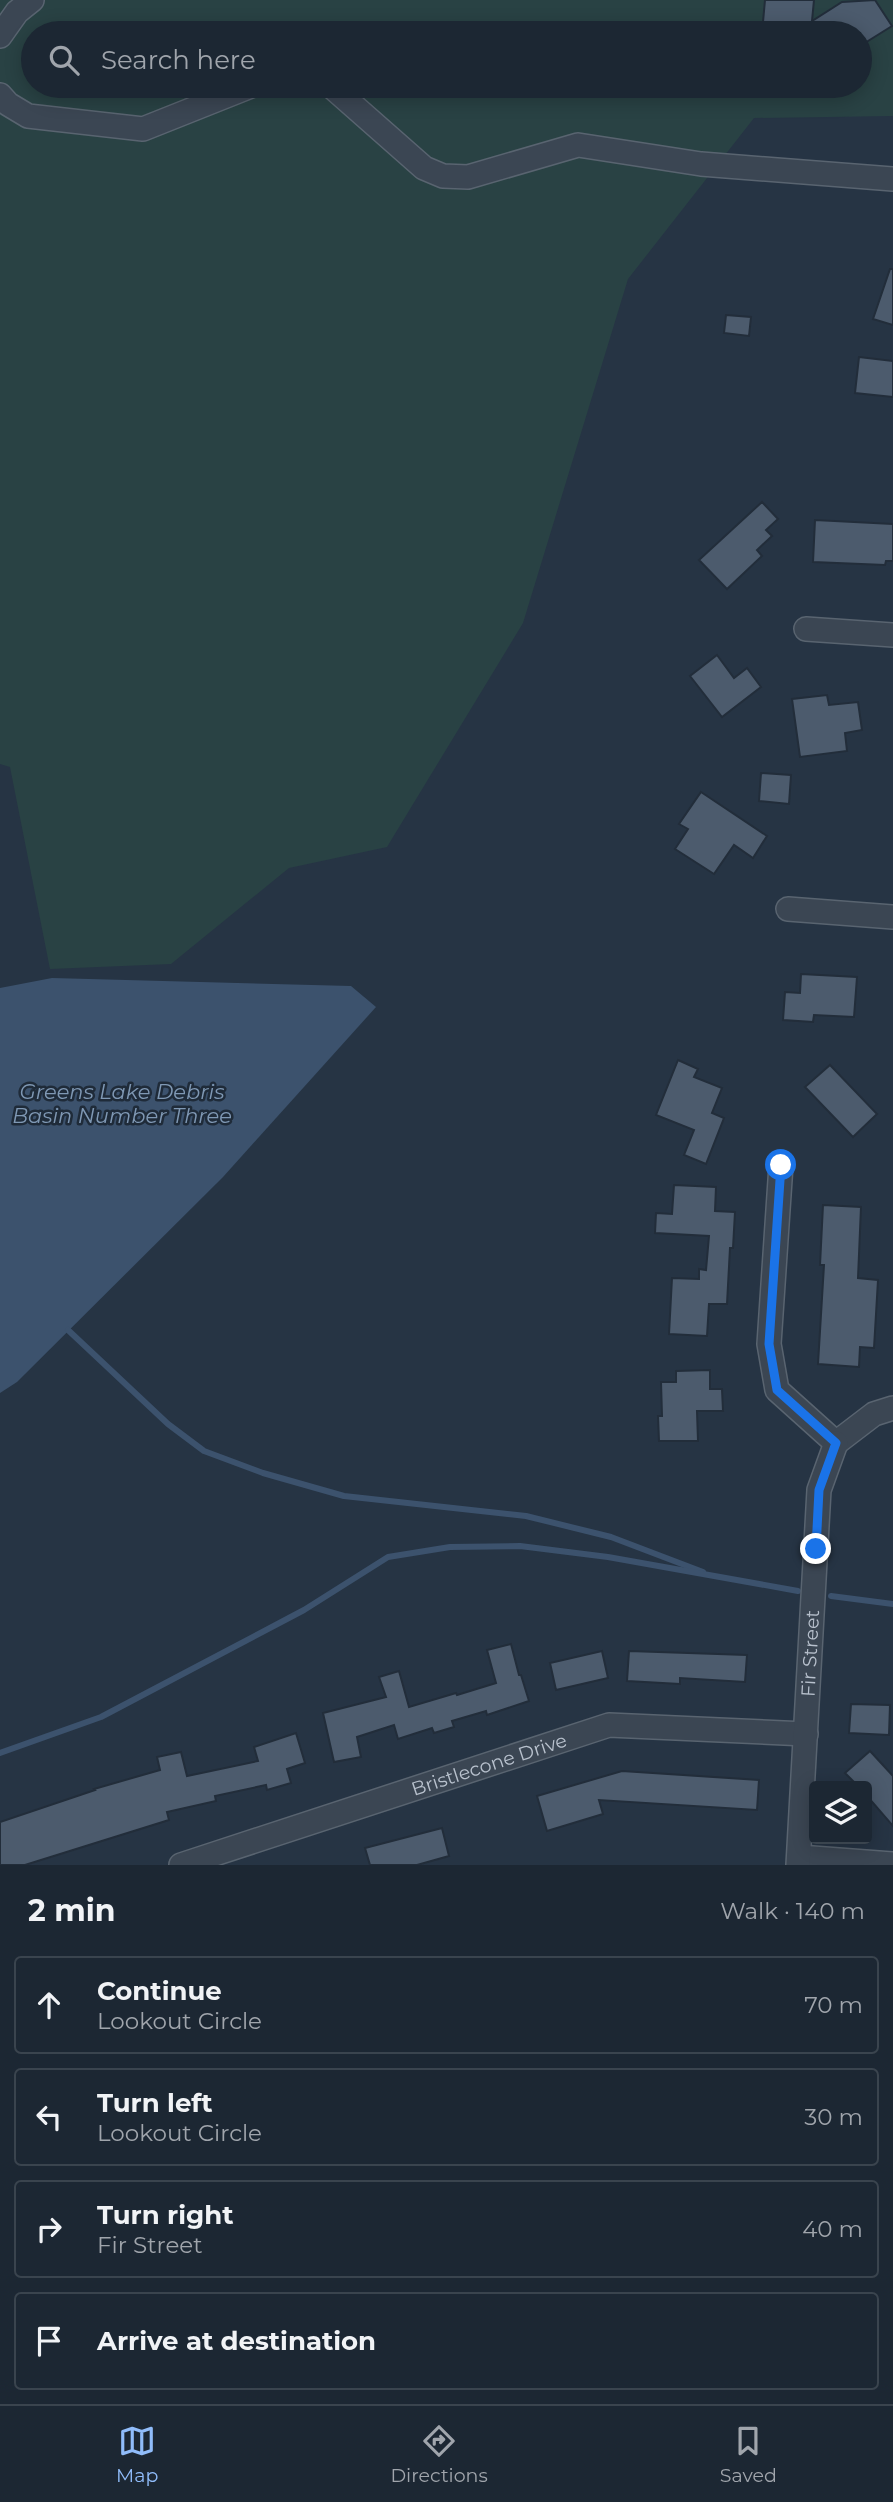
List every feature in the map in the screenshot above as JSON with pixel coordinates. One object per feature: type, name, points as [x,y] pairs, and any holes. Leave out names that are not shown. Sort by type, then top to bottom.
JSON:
[{"type":"street","points":[[0,36],[17,12],[32,0]]},
{"type":"street","points":[[0,95],[8,104],[28,116],[143,130],[222,98]]},
{"type":"street","points":[[345,98],[424,168],[443,176],[468,177],[578,145],[701,164],[893,179]]},
{"type":"street","points":[[806,629],[893,635]]},
{"type":"street","points":[[788,909],[893,917]]},
{"type":"street","points":[[781,1165],[769,1344],[777,1390],[836,1443],[874,1414],[893,1408]]},
{"type":"street","name":"Fir Street","points":[[799,1861],[819,1490],[836,1443]]},
{"type":"street","name":"Bristlecone Drive","points":[[180,1865],[609,1725],[806,1734]]},
{"type":"street","points":[[799,1861],[893,1864]]},
{"type":"green space","points":[[0,0],[893,0],[893,116],[754,118],[628,279],[523,623],[387,847],[289,868],[171,964],[50,969],[10,767],[0,764]]},
{"type":"water","name":"Greens Lake Debris Basin Number Three","points":[[52,978],[351,986],[376,1007],[223,1177],[17,1382],[0,1393],[0,988]]},
{"type":"building","points":[[765,0],[814,0],[812,21],[763,21]]},
{"type":"building","points":[[875,0],[892,26],[872,38],[872,21],[812,21],[842,2]]},
{"type":"building","points":[[890,269],[893,269],[893,325],[873,319]]},
{"type":"building","points":[[726,315],[751,317],[749,336],[724,333]]},
{"type":"building","points":[[859,357],[893,361],[893,397],[855,393]]},
{"type":"building","points":[[762,502],[778,519],[766,530],[772,536],[757,550],[762,556],[727,589],[699,560]]},
{"type":"building","points":[[815,520],[893,524],[893,561],[886,561],[885,565],[813,562]]},
{"type":"building","points":[[717,655],[734,678],[747,668],[761,687],[722,717],[690,676]]},
{"type":"building","points":[[827,695],[829,705],[858,702],[862,730],[845,733],[847,751],[800,757],[792,699]]},
{"type":"building","points":[[761,773],[791,775],[789,804],[759,801]]},
{"type":"building","points":[[701,792],[767,836],[753,858],[734,845],[714,874],[675,849],[688,829],[679,824]]},
{"type":"building","points":[[801,974],[857,977],[854,1017],[814,1015],[813,1022],[783,1020],[785,992],[800,993]]},
{"type":"building","points":[[678,1060],[698,1069],[694,1077],[722,1088],[712,1113],[724,1118],[706,1164],[684,1155],[694,1130],[656,1115]]},
{"type":"building","points":[[830,1065],[877,1114],[853,1137],[805,1087]]},
{"type":"building","points":[[674,1185],[716,1187],[715,1211],[735,1212],[727,1304],[709,1304],[707,1336],[669,1334],[672,1278],[699,1279],[699,1269],[706,1270],[709,1236],[655,1233],[656,1213],[672,1214]]},
{"type":"building","points":[[823,1205],[861,1207],[858,1278],[878,1280],[874,1348],[860,1347],[859,1367],[818,1364],[824,1265],[820,1265]]},
{"type":"building","points":[[710,1370],[710,1389],[722,1389],[723,1411],[697,1411],[698,1441],[659,1441],[658,1416],[662,1416],[661,1382],[676,1382],[676,1371]]},
{"type":"building","points":[[511,1644],[529,1701],[487,1715],[486,1711],[452,1721],[454,1727],[434,1733],[432,1728],[398,1739],[394,1725],[357,1737],[361,1757],[334,1762],[323,1713],[386,1697],[379,1677],[399,1671],[409,1707],[496,1683],[487,1650]]},
{"type":"building","points":[[602,1651],[608,1678],[556,1690],[550,1663]]},
{"type":"building","points":[[629,1651],[747,1655],[745,1682],[680,1678],[680,1684],[627,1681]]},
{"type":"building","points":[[851,1704],[890,1705],[889,1735],[849,1733]]},
{"type":"building","points":[[296,1733],[305,1763],[287,1769],[291,1783],[267,1790],[266,1785],[215,1796],[216,1801],[167,1812],[169,1820],[25,1865],[0,1865],[0,1822],[94,1789],[160,1770],[157,1757],[181,1752],[187,1776],[258,1761],[254,1747]]},
{"type":"building","points":[[870,1751],[893,1776],[893,1826],[872,1802],[872,1781],[853,1781],[845,1773]]},
{"type":"building","points":[[622,1771],[759,1780],[757,1810],[599,1800],[603,1814],[547,1831],[537,1796]]},
{"type":"building","points":[[442,1828],[449,1856],[417,1865],[370,1865],[365,1848]]},
{"type":"waterway","points":[[68,1330],[168,1424],[204,1451],[263,1473],[344,1496],[526,1516],[611,1537],[703,1572]]},
{"type":"waterway","points":[[0,1753],[101,1717],[304,1610],[388,1557],[450,1547],[520,1546],[608,1557],[798,1591]]},
{"type":"waterway","points":[[831,1596],[893,1604]]},
{"type":"route","points":[[781,1165],[769,1344],[777,1390],[836,1443],[819,1490],[816,1549]]}]
